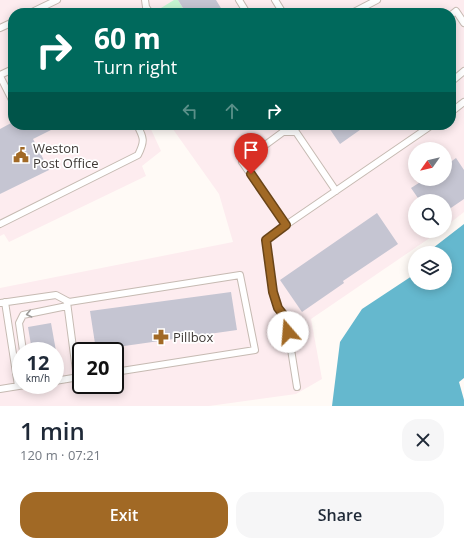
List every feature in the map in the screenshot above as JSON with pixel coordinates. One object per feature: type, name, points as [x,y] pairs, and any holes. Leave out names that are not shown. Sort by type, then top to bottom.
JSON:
[{"type":"lane","points":[[40,8],[56,0]]},
{"type":"lane","points":[[362,8],[378,0]]},
{"type":"lane","points":[[456,11],[464,23]]},
{"type":"lane","points":[[456,78],[464,71]]},
{"type":"lane","points":[[0,76],[8,92]]},
{"type":"lane","points":[[456,108],[464,102]]},
{"type":"lane","points":[[0,224],[138,155],[143,145],[143,136],[140,130]]},
{"type":"lane","points":[[297,387],[286,318],[278,308],[273,292],[266,240],[425,130]]},
{"type":"lane","points":[[286,225],[242,162],[283,132],[296,132],[336,191]]},
{"type":"lane","points":[[21,342],[19,323],[23,315],[69,302],[240,275],[255,350],[124,371]]},
{"type":"lane","points":[[12,355],[2,303],[56,295],[67,303],[73,342]]},
{"type":"lane","points":[[0,389],[12,387]]},
{"type":"shaded area","points":[[0,0],[464,0],[464,212],[452,221],[452,194],[408,194],[408,238],[430,238],[418,246],[408,246],[408,253],[311,319],[322,379],[296,394],[209,406],[0,406],[0,288],[233,242],[219,194],[174,130],[456,130],[456,8],[8,8],[8,130],[151,130],[161,151],[142,166],[146,176],[9,242],[4,234],[0,236]]},
{"type":"green space","points":[[174,0],[178,0],[183,8],[161,8]]},
{"type":"water","points":[[464,224],[464,378],[459,382],[464,400],[464,406],[332,406],[340,342],[362,309],[408,279],[408,290],[452,290],[452,246],[436,246],[446,238],[452,238],[452,233]]},
{"type":"building","points":[[178,0],[216,0],[221,8],[183,8]]},
{"type":"building","name":"Weston Post Office","points":[[8,125],[8,130],[51,130],[33,139],[49,170],[0,194],[0,129]]},
{"type":"building","points":[[330,130],[360,130],[340,144]]},
{"type":"building","points":[[456,158],[464,170],[464,199],[452,207],[452,194],[415,194],[411,188],[414,186],[452,186],[452,161]]},
{"type":"building","points":[[377,213],[398,244],[343,281],[344,283],[302,312],[280,280]]},
{"type":"building","points":[[231,292],[237,330],[124,346],[124,342],[95,342],[90,311]]},
{"type":"building","points":[[51,323],[54,342],[30,342],[28,327]]},
{"type":"place","name":"Weston Post Office","points":[[21,155]]},
{"type":"place","name":"Pillbox","points":[[161,337]]},
{"type":"route","points":[[251,174],[286,225],[266,240],[273,292],[278,308],[286,318],[288,332]]}]
